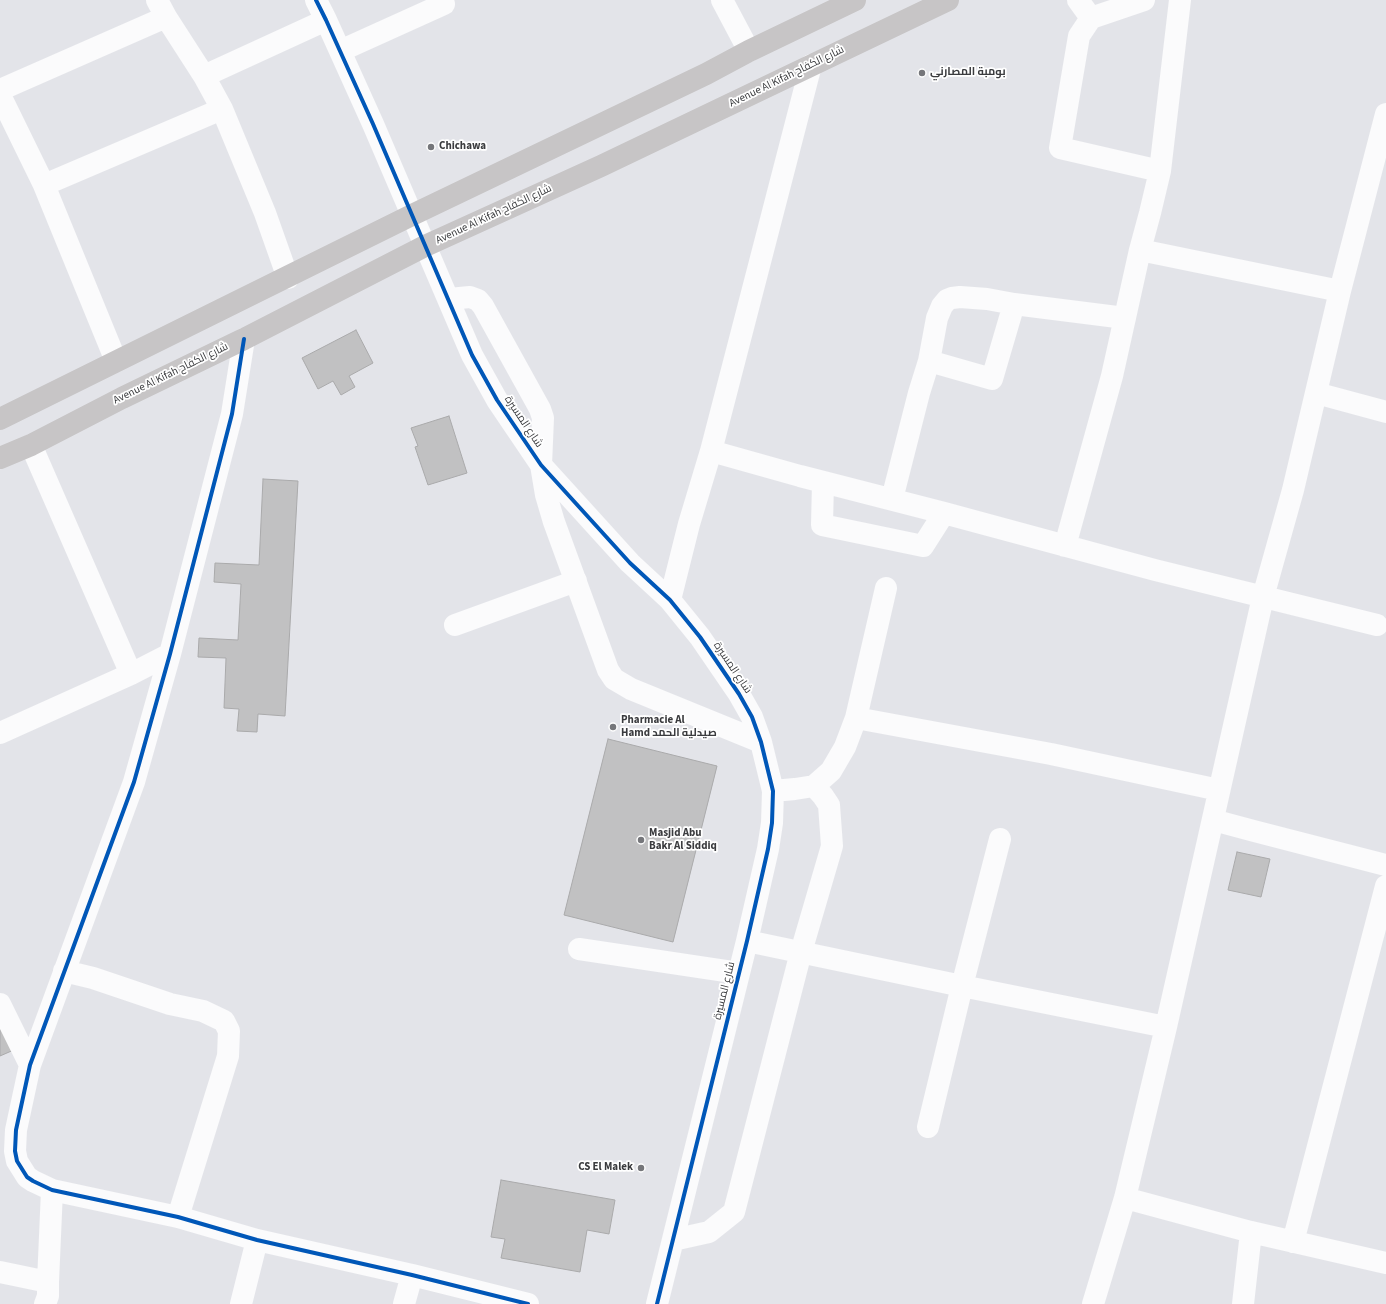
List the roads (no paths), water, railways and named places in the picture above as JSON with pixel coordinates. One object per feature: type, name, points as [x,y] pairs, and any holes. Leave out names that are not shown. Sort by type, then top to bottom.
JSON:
[{"type":"main road","points":[[0,419],[288,278],[412,215],[706,74],[749,51],[855,0]]},
{"type":"main road","name":"Avenue Al Kifah شارع الكفاح","points":[[0,458],[244,339],[425,246],[601,166],[948,0]]},
{"type":"street","name":"شارع المسيرة","points":[[316,0],[412,215],[472,355],[497,400],[541,465],[630,563],[670,600],[700,637],[739,694],[752,717],[761,742],[773,791],[772,822],[768,849],[747,941],[658,1304]]},
{"type":"street","points":[[722,0],[749,51]]},
{"type":"street","points":[[1078,0],[1091,18]]},
{"type":"street","points":[[1144,0],[1091,18],[1079,36],[1060,148],[1160,171]]},
{"type":"street","points":[[1065,546],[1112,376],[1140,250],[1160,171],[1180,0]]},
{"type":"street","points":[[340,52],[444,4]]},
{"type":"street","points":[[0,90],[162,8],[204,76],[222,109],[265,213],[288,278]]},
{"type":"street","points":[[204,76],[326,20]]},
{"type":"street","points":[[670,600],[711,451],[811,65]]},
{"type":"street","points":[[0,94],[44,185],[116,361]]},
{"type":"street","points":[[44,185],[222,109]]},
{"type":"street","points":[[1093,1304],[1125,1198],[1214,820],[1219,790],[1263,598],[1293,490],[1340,291],[1386,114]]},
{"type":"street","points":[[1140,250],[1340,291]]},
{"type":"street","points":[[449,300],[470,297],[478,300],[483,306],[540,409],[543,418],[541,465],[546,495],[554,522],[608,670],[614,679],[631,689],[761,742]]},
{"type":"street","points":[[892,499],[919,393],[929,361],[938,318],[942,306],[947,300],[966,297],[987,299],[1014,304],[1125,318]]},
{"type":"street","points":[[929,361],[992,379],[1014,304]]},
{"type":"street","points":[[244,339],[232,414],[170,654],[134,782],[30,1065],[16,1130],[15,1151],[17,1161],[27,1177],[52,1190],[178,1218],[258,1240],[412,1275],[528,1304]]},
{"type":"street","points":[[1316,393],[1386,412]]},
{"type":"street","points":[[31,444],[131,674]]},
{"type":"street","points":[[711,451],[1263,598],[1377,625]]},
{"type":"street","points":[[823,482],[822,525],[923,546],[944,513]]},
{"type":"street","points":[[455,625],[576,582]]},
{"type":"street","points":[[773,791],[814,786],[830,771],[845,747],[856,718],[886,588]]},
{"type":"street","points":[[0,734],[131,674],[170,654]]},
{"type":"street","points":[[856,718],[1051,754],[1219,790]]},
{"type":"street","points":[[673,1240],[709,1232],[734,1212],[801,952],[832,846],[829,805],[814,786]]},
{"type":"street","points":[[1214,820],[1386,865]]},
{"type":"street","points":[[928,1127],[962,986],[1000,839]]},
{"type":"street","points":[[1293,1242],[1386,886]]},
{"type":"street","points":[[747,941],[962,986],[1166,1026]]},
{"type":"street","points":[[579,949],[739,973]]},
{"type":"street","points":[[64,971],[93,978],[170,1004],[203,1011],[224,1021],[229,1031],[228,1056],[178,1218]]},
{"type":"street","points":[[0,1004],[30,1065]]},
{"type":"street","points":[[45,1304],[48,1296],[52,1190]]},
{"type":"street","points":[[1125,1198],[1251,1232],[1386,1263]]},
{"type":"street","points":[[1243,1304],[1251,1232]]},
{"type":"street","points":[[241,1304],[258,1240]]},
{"type":"street","points":[[0,1272],[48,1282]]},
{"type":"street","points":[[404,1304],[412,1275]]},
{"type":"place","name":"بومبة المصارني","points":[[922,73]]},
{"type":"place","name":"Chichawa","points":[[431,147]]},
{"type":"place","name":"Pharmacie Al Hamd صيدلية الحمد","points":[[613,727]]},
{"type":"place","name":"Masjid Abu Bakr Al Siddiq","points":[[641,840]]},
{"type":"place","name":"CS El Malek","points":[[641,1168]]}]
